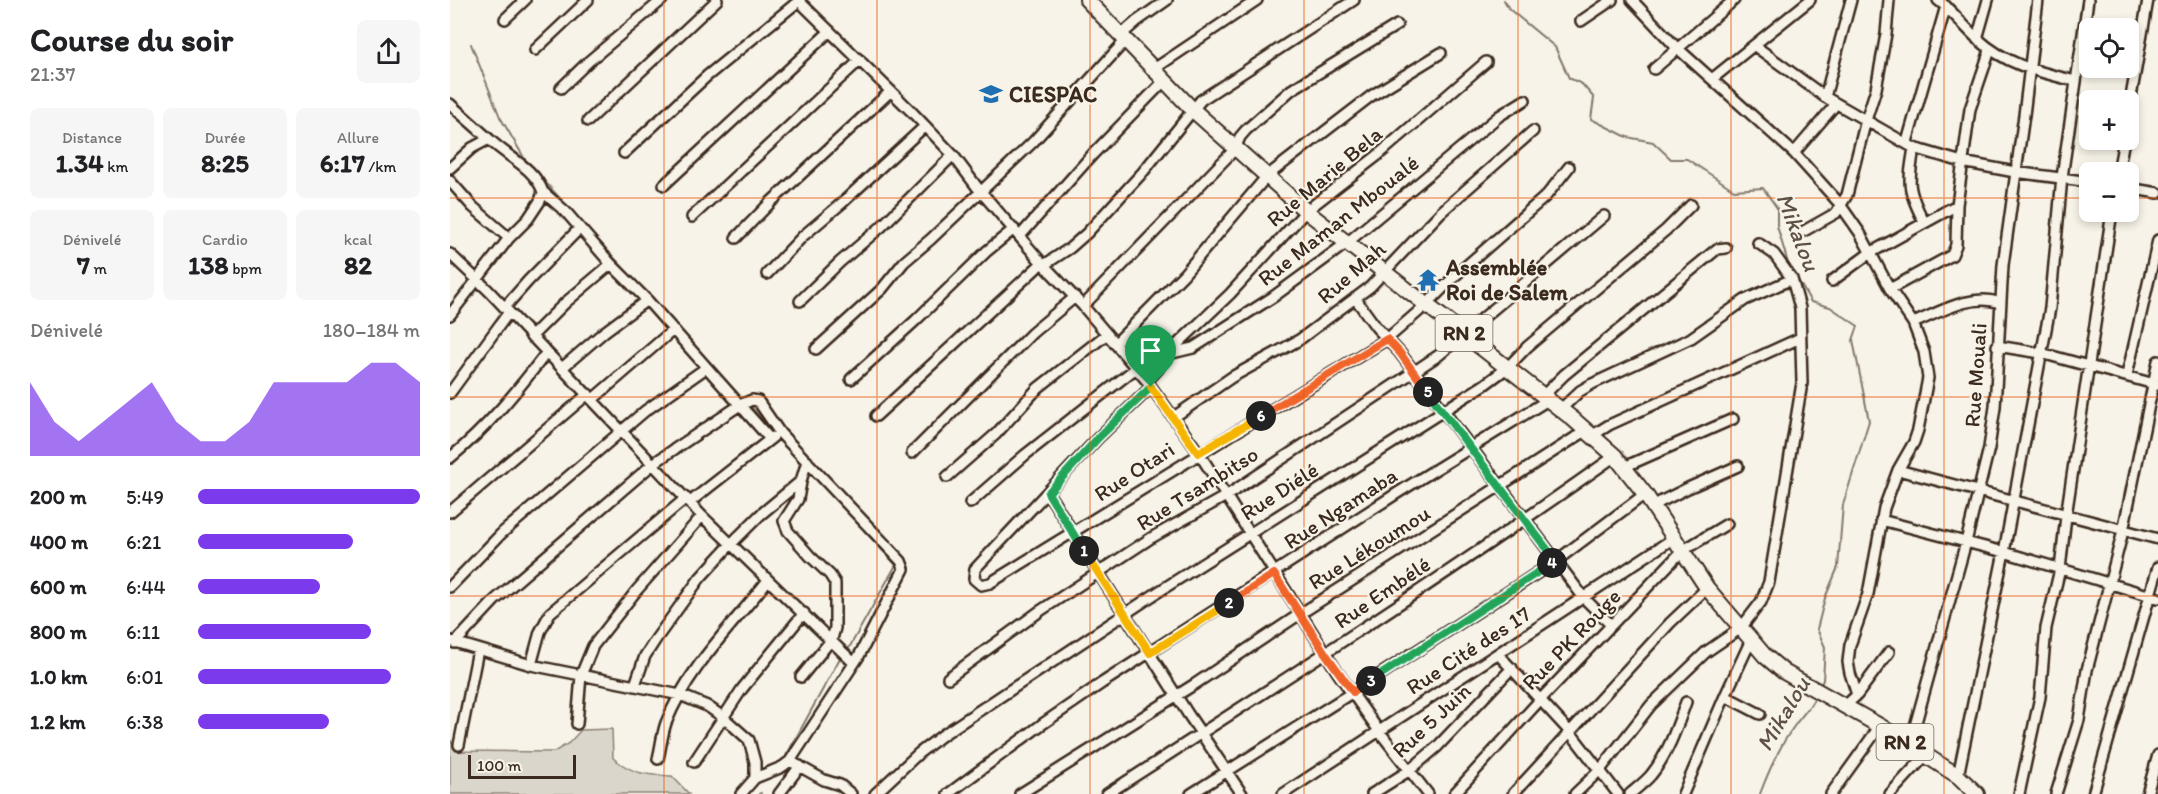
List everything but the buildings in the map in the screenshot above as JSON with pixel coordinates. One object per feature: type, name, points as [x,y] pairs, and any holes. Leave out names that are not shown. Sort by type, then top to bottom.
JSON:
[{"type":"highway","name":"RN 2","points":[[1087,0],[1193,110],[1306,211],[1561,409],[1615,456],[1648,500],[1707,588],[1765,656],[1784,672],[1812,689],[1910,744],[1958,776],[1977,794]]},
{"type":"street","points":[[505,19],[525,0]]},
{"type":"street","points":[[535,50],[588,0]]},
{"type":"street","points":[[561,88],[589,61],[662,0]]},
{"type":"street","points":[[588,121],[717,0]]},
{"type":"street","points":[[624,153],[707,76],[799,0],[952,155],[981,192],[1149,384],[1198,453],[1325,653],[1379,731],[1428,794]]},
{"type":"street","points":[[816,350],[882,289],[904,262],[1033,142],[1137,21],[1167,0]]},
{"type":"street","points":[[1154,69],[1257,0]]},
{"type":"street","points":[[876,416],[1043,264],[1087,233],[1143,172],[1201,100],[1354,0]]},
{"type":"street","points":[[1581,21],[1612,0]]},
{"type":"street","points":[[1632,0],[1678,49],[1794,153],[1840,206],[1860,233],[1890,289],[1913,324],[1924,352],[1928,378],[1916,436],[1898,470],[1881,520],[1871,580],[1849,654],[1850,672],[1857,695]]},
{"type":"street","points":[[1654,69],[1734,0]]},
{"type":"street","points":[[1712,80],[1810,0]]},
{"type":"street","points":[[1825,98],[1851,0]]},
{"type":"street","points":[[1804,231],[1832,217],[1840,210],[1847,195],[1876,89],[1886,34],[1889,0]]},
{"type":"street","points":[[1977,39],[1989,0]]},
{"type":"street","name":"Rue Mouali","points":[[1910,744],[1966,542],[1994,421],[2002,265],[2038,0]]},
{"type":"street","points":[[1958,776],[2004,552],[2050,308],[2062,177],[2088,0]]},
{"type":"street","points":[[2132,90],[2148,0]]},
{"type":"street","points":[[1942,3],[1977,39],[2003,58],[2029,70],[2075,81]]},
{"type":"street","points":[[1924,222],[1910,191],[1911,145],[1942,3]]},
{"type":"street","points":[[1083,306],[1235,149],[1246,130],[1291,90],[1397,25]]},
{"type":"street","points":[[664,184],[830,31]]},
{"type":"street","points":[[1755,46],[1825,98],[1911,145],[1962,162],[2015,172],[2079,180]]},
{"type":"street","points":[[1890,289],[1952,255],[1956,245],[1957,205],[1970,109],[1990,50]]},
{"type":"street","points":[[1115,344],[1184,274],[1267,176],[1371,96],[1441,53]]},
{"type":"street","points":[[692,217],[860,60]]},
{"type":"street","name":"Rue Marie Bela","points":[[975,569],[1149,384],[1166,355],[1230,294],[1306,211],[1386,149],[1486,62]]},
{"type":"street","points":[[851,379],[987,251],[1017,232],[1165,80]]},
{"type":"street","points":[[736,238],[772,201],[891,91]]},
{"type":"street","name":"Rue Maman Mboualé","points":[[1166,355],[1193,348],[1206,341],[1273,297],[1348,242],[1499,116],[1526,100]]},
{"type":"street","points":[[450,104],[525,167],[540,184],[543,192],[559,205],[610,264],[647,300],[770,440]]},
{"type":"street","points":[[1794,153],[1836,104]]},
{"type":"street","points":[[767,274],[803,236],[925,126]]},
{"type":"street","name":"Rue Mah","points":[[1174,417],[1232,377],[1299,340],[1370,288],[1441,212],[1533,131]]},
{"type":"street","points":[[450,168],[472,148],[489,139]]},
{"type":"street","points":[[800,301],[840,262],[881,227],[952,155]]},
{"type":"street","name":"Rue Otari","points":[[975,569],[974,579],[981,585],[986,585],[1387,339],[1426,305],[1465,266],[1546,196],[1569,167]]},
{"type":"street","points":[[450,181],[473,207],[509,238]]},
{"type":"street","points":[[2139,190],[2158,193]]},
{"type":"street","points":[[450,315],[509,238],[528,219],[543,192]]},
{"type":"street","name":"Rue Diélé","points":[[875,794],[919,753],[945,734],[1332,480],[1443,412],[1507,368],[1533,341],[1666,230],[1691,205]]},
{"type":"street","points":[[1832,281],[1870,253],[1957,205]]},
{"type":"street","name":"Rue Tsambitso","points":[[948,678],[1002,637],[1151,538],[1226,496],[1439,355],[1604,216]]},
{"type":"street","points":[[2019,794],[2040,697],[2046,628],[2060,568],[2111,222]]},
{"type":"street","points":[[450,393],[528,281],[579,229]]},
{"type":"street","points":[[2127,375],[2158,240]]},
{"type":"street","points":[[1575,794],[1600,770],[1651,705],[1706,652],[1741,628],[1761,602],[1771,575],[1802,383],[1799,299],[1792,279],[1774,254],[1758,243]]},
{"type":"street","name":"Rue Ngamaba","points":[[948,794],[1041,725],[1399,492],[1471,449],[1546,398],[1564,375],[1717,249],[1726,248]]},
{"type":"street","points":[[450,254],[507,310],[702,516],[832,639],[854,663]]},
{"type":"street","points":[[531,337],[565,303],[610,264]]},
{"type":"street","points":[[1561,409],[1580,391],[1592,384],[1690,338],[1745,300],[1792,279]]},
{"type":"street","points":[[912,453],[1032,333],[1075,297]]},
{"type":"street","points":[[1355,298],[1370,320],[1414,372],[1584,598],[1611,625]]},
{"type":"street","points":[[1913,324],[1964,303],[1986,298],[2000,303]]},
{"type":"street","points":[[562,368],[604,332],[647,300]]},
{"type":"street","points":[[450,512],[673,330]]},
{"type":"street","points":[[947,477],[996,434],[1038,388],[1107,334]]},
{"type":"street","name":"Rue Lékoumou","points":[[1020,794],[1177,696],[1300,614],[1500,487],[1590,433],[1800,338]]},
{"type":"street","points":[[1997,346],[2041,353],[2155,384]]},
{"type":"street","points":[[450,458],[497,414],[547,352]]},
{"type":"street","points":[[2056,794],[2079,720],[2087,670],[2123,531],[2158,361]]},
{"type":"street","points":[[450,587],[502,533],[645,411],[706,368]]},
{"type":"street","points":[[970,503],[1025,455],[1136,368]]},
{"type":"street","points":[[741,794],[754,778],[782,767],[790,761],[854,663],[903,573],[903,564],[780,433],[758,400],[740,405],[654,463],[495,600],[452,642],[531,665],[680,694],[723,717],[749,740],[755,762],[754,778]]},
{"type":"street","points":[[1624,467],[1733,419]]},
{"type":"street","points":[[531,665],[540,632],[550,613],[688,500],[780,433]]},
{"type":"street","name":"Rue Embélé","points":[[1107,794],[1525,520],[1615,456]]},
{"type":"street","points":[[801,677],[832,639],[836,628],[835,583],[788,531],[784,521],[798,499],[807,462]]},
{"type":"street","points":[[1191,794],[1353,692],[1648,500],[1738,466]]},
{"type":"street","points":[[1898,470],[2158,539]]},
{"type":"street","points":[[635,685],[645,657],[700,578],[760,516],[801,482]]},
{"type":"street","points":[[1048,493],[1242,794]]},
{"type":"street","points":[[577,724],[581,675],[598,638],[702,516]]},
{"type":"street","points":[[1881,520],[2004,552],[2154,597]]},
{"type":"street","name":"Rue PK Rouge","points":[[1454,794],[1540,700],[1683,551],[1727,524]]},
{"type":"street","name":"Rue Cité des 17","points":[[1283,794],[1674,538]]},
{"type":"street","points":[[2093,794],[2154,597],[2158,567]]},
{"type":"street","points":[[658,759],[665,725],[680,694],[702,660],[768,580]]},
{"type":"street","points":[[1513,794],[1670,623],[1707,588]]},
{"type":"street","points":[[694,762],[742,689],[804,613]]},
{"type":"street","points":[[1683,794],[1751,640]]},
{"type":"street","points":[[459,745],[478,650]]},
{"type":"street","points":[[1844,707],[1857,695],[1889,652]]},
{"type":"street","points":[[1498,654],[1570,732],[1618,794]]},
{"type":"street","name":"Rue 5 Juin","points":[[1372,794],[1410,770],[1437,747],[1512,668]]},
{"type":"street","points":[[1725,696],[1760,714]]},
{"type":"street","points":[[1630,794],[1650,776],[1658,764],[1677,730],[1686,702]]},
{"type":"street","points":[[1831,794],[1880,726]]},
{"type":"street","points":[[2147,794],[2158,755]]},
{"type":"street","points":[[1890,794],[1926,756]]},
{"type":"street","points":[[790,761],[824,780],[840,785],[851,794]]},
{"type":"street","points":[[779,794],[800,766]]},
{"type":"shaded area","points":[[612,729],[613,758],[641,773],[672,776],[689,794],[450,794],[450,739],[456,751],[554,752],[569,743],[581,730]]},
{"type":"waterway","name":"Mikalou","points":[[1504,0],[1509,9],[1555,47],[1569,78],[1582,84],[1594,98],[1591,119],[1627,137],[1653,142],[1671,159],[1687,159],[1734,190],[1763,188],[1777,208],[1777,226],[1788,263],[1811,302],[1830,307],[1858,326],[1853,340],[1869,421],[1843,505],[1838,567],[1825,598],[1817,629],[1825,647],[1823,680],[1820,686]]},
{"type":"waterway","points":[[471,44],[500,117],[526,161],[741,397]]},
{"type":"waterway","points":[[750,406],[773,431]]},
{"type":"waterway","points":[[813,474],[896,565],[849,648]]},
{"type":"waterway","points":[[786,756],[840,658]]},
{"type":"waterway","name":"Mikalou","points":[[1760,794],[1784,741],[1815,697]]},
{"type":"place","name":"CIESPAC","points":[[991,94]]},
{"type":"place","name":"Assemblée Roi de Salem","points":[[1428,280]]},
{"type":"route","points":[[1387,339],[1400,353],[1556,561],[1353,692],[1338,673],[1274,574],[1150,653],[1048,493],[1098,438],[1151,387],[1198,453],[1387,339]]}]
